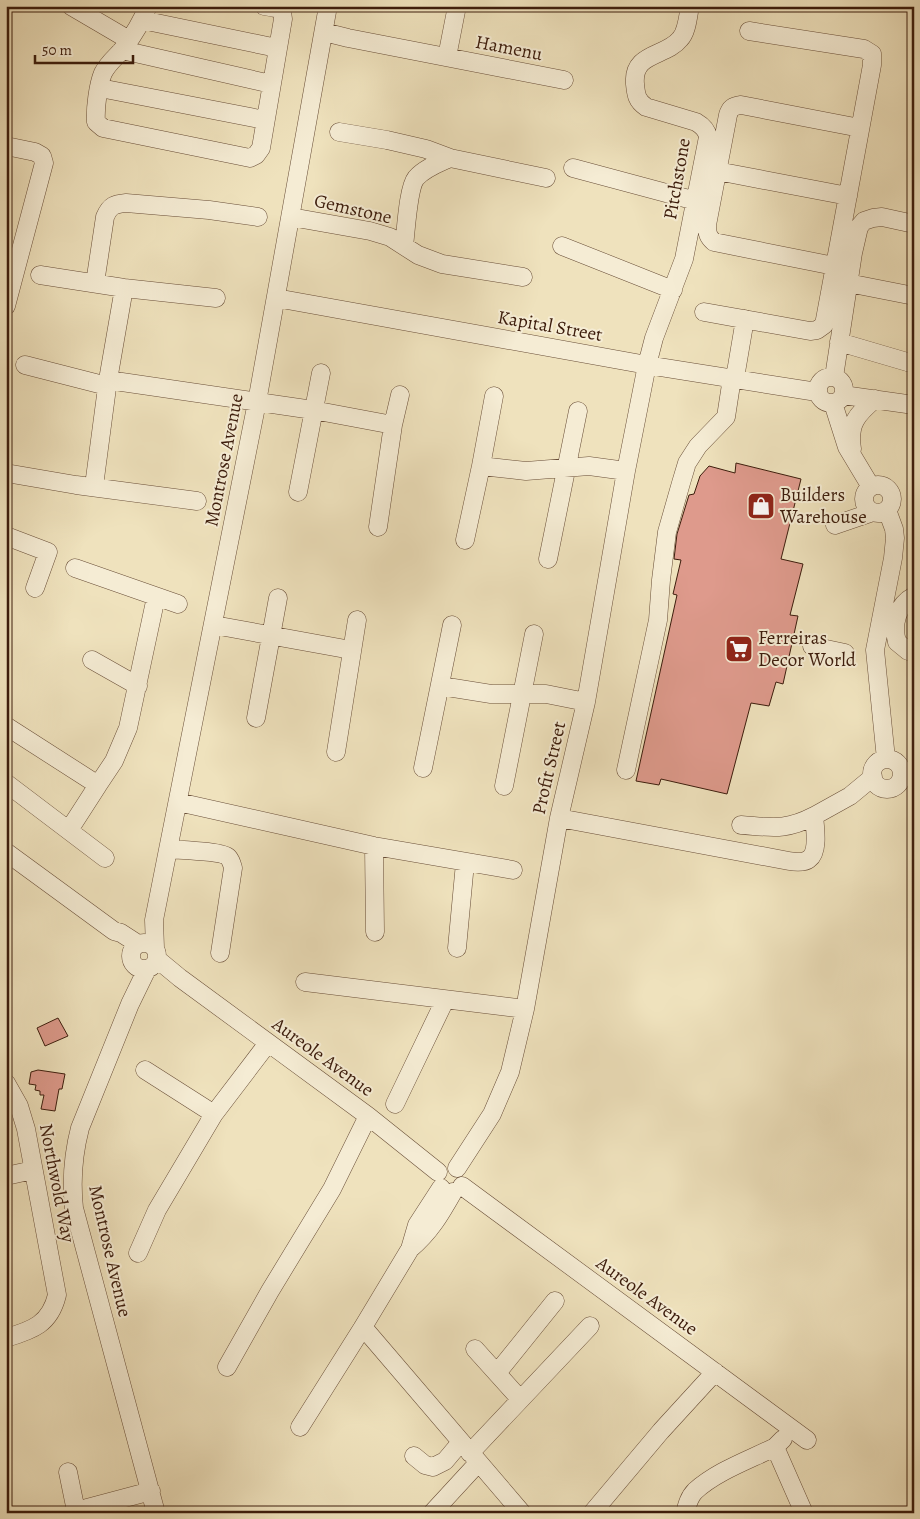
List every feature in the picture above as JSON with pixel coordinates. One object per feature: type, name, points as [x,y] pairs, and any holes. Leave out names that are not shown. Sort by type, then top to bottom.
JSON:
[{"type":"street","points":[[71,6],[125,45],[271,84]]},
{"type":"street","points":[[264,6],[276,8],[282,12],[283,19],[261,148],[256,155],[250,158],[103,128],[96,122],[102,74],[125,45],[144,11],[277,48]]},
{"type":"street","name":"Montrose Avenue","points":[[156,1513],[76,1218],[72,1192],[72,1162],[80,1128],[130,1004],[154,920],[257,402],[328,6]]},
{"type":"street","name":"Hamenu","points":[[447,58],[457,6]]},
{"type":"street","name":"Pitchstone","points":[[647,365],[654,338],[684,259],[708,137],[707,132],[696,122],[646,107],[636,95],[634,79],[637,68],[645,59],[678,42],[682,37],[690,6]]},
{"type":"street","points":[[704,312],[810,331],[817,330],[824,325],[873,59],[872,54],[864,49],[749,31]]},
{"type":"street","name":"Hamenu","points":[[324,32],[564,80]]},
{"type":"street","points":[[100,88],[265,120]]},
{"type":"street","points":[[834,266],[714,242],[709,238],[707,225],[728,115],[735,106],[741,105],[860,128]]},
{"type":"street","points":[[339,132],[426,149],[450,158],[546,178]]},
{"type":"street","points":[[6,146],[35,152],[42,156],[44,164],[9,282],[6,306]]},
{"type":"street","name":"Gemstone","points":[[404,246],[411,190],[415,179],[425,171],[450,158]]},
{"type":"street","points":[[574,168],[696,201]]},
{"type":"street","points":[[718,171],[848,196]]},
{"type":"street","points":[[95,284],[105,217],[109,208],[115,204],[126,203],[209,210],[258,217]]},
{"type":"street","name":"Gemstone","points":[[291,217],[370,231],[390,237],[418,255],[442,264],[523,277]]},
{"type":"street","points":[[871,487],[844,439],[830,398],[843,386],[842,382],[834,377],[848,283],[859,227],[864,222],[882,217],[914,224]]},
{"type":"street","points":[[562,246],[673,290]]},
{"type":"street","points":[[40,275],[124,288],[216,298]]},
{"type":"street","points":[[848,283],[914,296]]},
{"type":"street","points":[[94,486],[108,383],[124,288]]},
{"type":"street","name":"Kapital Street","points":[[276,298],[647,365],[734,378],[830,398],[875,399],[914,405]]},
{"type":"street","points":[[626,770],[658,620],[661,580],[668,532],[678,491],[687,463],[698,446],[726,417],[740,353],[745,319]]},
{"type":"street","points":[[838,346],[914,364]]},
{"type":"street","points":[[25,365],[108,383],[313,410],[394,425]]},
{"type":"street","name":"Profit Street","points":[[448,1184],[445,1166],[450,1165],[457,1168],[492,1114],[510,1072],[525,1009],[559,818],[586,702],[626,471],[647,365]]},
{"type":"street","points":[[298,492],[321,372]]},
{"type":"street","points":[[378,527],[400,394]]},
{"type":"street","points":[[465,540],[494,396]]},
{"type":"street","points":[[852,455],[850,440],[854,423],[861,411],[875,399]]},
{"type":"street","points":[[548,559],[578,411]]},
{"type":"street","points":[[481,466],[526,471],[589,466],[626,471]]},
{"type":"street","points":[[6,473],[197,501]]},
{"type":"street","points":[[835,525],[880,511],[892,503],[889,490],[881,486],[871,487],[866,492],[864,502],[869,510],[880,511],[894,529],[895,538],[893,558],[875,650],[886,759]]},
{"type":"street","points":[[6,536],[48,552],[35,588]]},
{"type":"street","points":[[76,568],[178,604]]},
{"type":"street","points":[[914,596],[907,599],[901,606],[897,614],[895,626],[897,642],[908,651],[914,652]]},
{"type":"street","points":[[69,830],[114,761],[128,728],[156,597]]},
{"type":"street","points":[[256,718],[278,598]]},
{"type":"street","points":[[336,752],[357,620]]},
{"type":"street","points":[[214,625],[351,650]]},
{"type":"street","points":[[423,768],[452,626]]},
{"type":"street","points":[[504,786],[534,634]]},
{"type":"street","points":[[812,646],[845,652]]},
{"type":"street","points":[[92,660],[138,686]]},
{"type":"street","points":[[441,686],[491,694],[546,694],[586,702]]},
{"type":"street","points":[[6,726],[98,785]]},
{"type":"street","points":[[881,760],[895,761],[901,769],[899,783],[886,789],[877,785],[873,778],[874,766],[881,760]]},
{"type":"street","points":[[741,825],[782,828],[798,824],[850,796],[873,778]]},
{"type":"street","points":[[6,783],[105,858]]},
{"type":"street","points":[[178,802],[374,846],[513,870]]},
{"type":"street","points":[[559,818],[799,862],[808,861],[815,848],[814,816]]},
{"type":"street","points":[[374,846],[374,932]]},
{"type":"street","points":[[169,849],[219,854],[228,856],[231,861],[232,868],[220,953]]},
{"type":"street","name":"Aureole Avenue","points":[[6,852],[145,956],[180,978],[368,1116],[448,1184],[715,1372],[800,1435],[775,1447]]},
{"type":"street","points":[[457,948],[465,863]]},
{"type":"street","points":[[306,982],[525,1009]]},
{"type":"street","points":[[395,1104],[445,1000]]},
{"type":"street","points":[[138,1253],[157,1210],[214,1114],[268,1043]]},
{"type":"street","points":[[144,1070],[214,1114]]},
{"type":"street","name":"Northwold Way","points":[[6,1083],[19,1106],[26,1129],[57,1295],[54,1309],[48,1318],[37,1326],[6,1338]]},
{"type":"street","points":[[227,1367],[270,1291],[332,1189],[368,1116]]},
{"type":"street","points":[[6,1176],[33,1170]]},
{"type":"street","points":[[300,1427],[410,1249],[427,1234],[440,1215],[448,1184]]},
{"type":"street","points":[[497,1373],[555,1301]]},
{"type":"street","points":[[432,1513],[469,1453],[590,1326]]},
{"type":"street","points":[[363,1327],[522,1513]]},
{"type":"street","points":[[475,1348],[520,1399]]},
{"type":"street","points":[[592,1513],[661,1431],[715,1372]]},
{"type":"street","points":[[686,1513],[686,1506],[695,1492],[718,1475],[775,1447],[804,1513]]},
{"type":"street","points":[[414,1456],[425,1465],[433,1467],[469,1453]]},
{"type":"street","points":[[68,1472],[77,1512],[151,1491]]},
{"type":"building","points":[[736,463],[801,479],[781,559],[803,564],[790,615],[798,616],[783,684],[776,682],[769,706],[751,703],[727,794],[661,779],[659,785],[636,781],[677,595],[673,594],[681,560],[674,559],[677,534],[689,495],[694,494],[700,476],[709,466],[735,473]]},
{"type":"building","points":[[58,1018],[68,1036],[45,1046],[37,1028]]},
{"type":"building","points":[[38,1070],[65,1074],[62,1089],[59,1089],[55,1111],[41,1109],[44,1095],[40,1095],[40,1091],[35,1090],[36,1085],[29,1084],[31,1072]]},
{"type":"place","name":"Builders Warehouse","points":[[761,506]]},
{"type":"place","name":"Ferreiras Decor World","points":[[739,649]]}]
